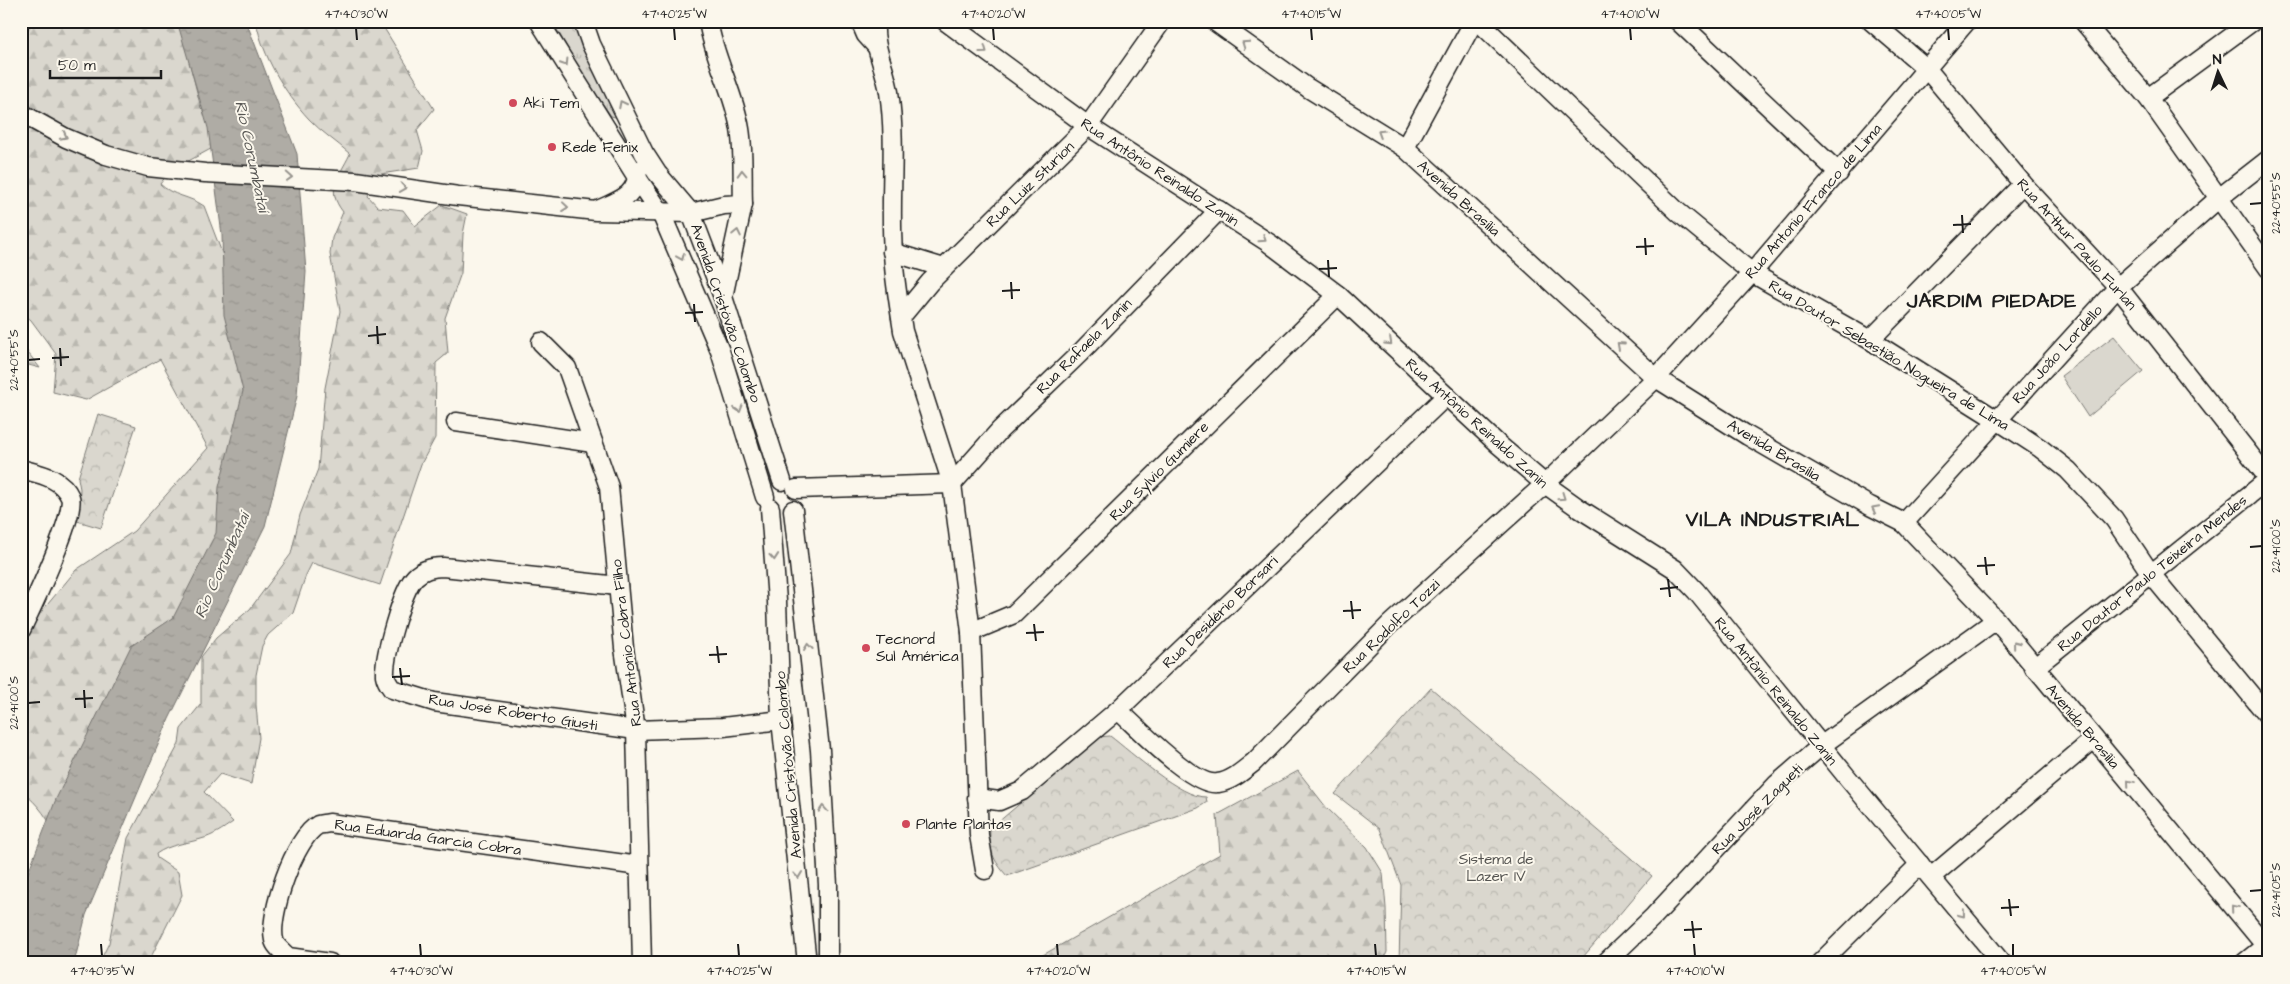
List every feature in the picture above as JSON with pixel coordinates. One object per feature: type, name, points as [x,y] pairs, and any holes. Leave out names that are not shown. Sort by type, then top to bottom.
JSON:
[{"type":"street","name":"Avenida Cristóvão Colombo","points":[[539,21],[638,179],[661,212],[720,351],[768,502],[778,601],[781,720],[807,963]]},
{"type":"street","name":"Avenida Cristóvão Colombo","points":[[584,21],[592,44],[634,128],[644,153],[657,173],[691,213],[723,297],[789,485]]},
{"type":"street","points":[[708,21],[711,36],[729,85],[740,130],[743,204],[723,297]]},
{"type":"street","points":[[860,21],[866,34],[876,46]]},
{"type":"street","points":[[875,21],[876,46],[889,91],[892,153],[892,252],[903,331],[952,484],[971,632],[979,835],[985,870]]},
{"type":"street","name":"Rua Antônio Reinaldo Zanin","points":[[945,21],[1088,126],[1269,243],[1338,295],[1499,445],[1544,484],[1674,570],[1696,590],[1728,633],[2002,963]]},
{"type":"street","name":"Rua Luiz Sturion","points":[[901,317],[944,268],[1088,126],[1162,21]]},
{"type":"street","name":"Avenida Brasília","points":[[1214,21],[1308,88],[1405,148],[1656,378],[1756,441],[1870,506],[1904,523],[1996,620],[2034,668],[2268,944]]},
{"type":"street","points":[[1405,148],[1476,21]]},
{"type":"street","name":"Rua Doutor Sebastião Nogueira de Lima","points":[[1476,21],[1678,212],[1752,273],[1870,340],[2040,448],[2068,470],[2114,519],[2150,574],[2269,717]]},
{"type":"street","points":[[1678,21],[1838,173]]},
{"type":"street","name":"Rua Arthur Paulo Furlan","points":[[1871,21],[1926,68],[2023,184],[2118,287],[2269,479]]},
{"type":"street","name":"Rua Antonio Franco de Lima","points":[[1656,378],[1752,273],[1967,21]]},
{"type":"street","points":[[2083,21],[2148,98],[2269,268]]},
{"type":"street","points":[[2148,98],[2253,21]]},
{"type":"street","points":[[21,113],[66,138],[106,155],[148,167],[205,173],[355,181],[458,196],[596,211],[691,213],[724,205],[743,204]]},
{"type":"street","points":[[596,211],[631,194],[638,179],[638,154],[634,128]]},
{"type":"street","name":"Rua João Lordello","points":[[1904,523],[2118,287],[2220,198],[2269,159]]},
{"type":"street","points":[[1870,340],[2023,184]]},
{"type":"street","name":"Rua Rafaela Zanin","points":[[952,484],[1000,430],[1080,352],[1219,210]]},
{"type":"street","points":[[892,252],[944,268]]},
{"type":"street","name":"Rua Sylvio Gumiere","points":[[971,632],[1014,614],[1338,295]]},
{"type":"street","name":"Rua Antonio Cobra Filho","points":[[540,342],[567,368],[609,487],[624,648],[636,730],[642,963]]},
{"type":"street","name":"Rua Rodolfo Tozzi","points":[[1118,710],[1192,776],[1208,782],[1218,783],[1238,774],[1254,762],[1389,625],[1544,484],[1656,378]]},
{"type":"street","name":"Rua Desidério Borsari","points":[[978,798],[1000,801],[1022,791],[1118,710],[1446,396]]},
{"type":"street","points":[[456,422],[593,443]]},
{"type":"street","points":[[21,469],[58,482],[70,498],[71,504],[62,536],[21,629]]},
{"type":"street","name":"Rua Doutor Paulo Teixeira Mendes","points":[[2034,668],[2269,479]]},
{"type":"street","points":[[789,485],[799,500],[793,510],[784,514],[774,511],[768,502],[772,485],[952,484]]},
{"type":"street","name":"Avenida Cristóvão Colombo","points":[[793,510],[820,750],[828,885],[828,963]]},
{"type":"street","name":"Rua José Roberto Giusti","points":[[618,586],[443,567],[423,570],[405,590],[390,643],[385,673],[392,689],[434,702],[636,730],[723,727],[781,720]]},
{"type":"street","name":"Rua José Zagueti","points":[[1605,963],[1654,916],[1777,784],[1822,745],[1996,620]]},
{"type":"street","points":[[1820,963],[1925,870],[2094,739]]},
{"type":"street","name":"Rua Eduarda Garcia Cobra","points":[[330,963],[288,957],[274,942],[272,927],[283,884],[302,840],[318,825],[329,823],[639,866]]},
{"type":"street","points":[[2244,963],[2268,944]]},
{"type":"green space","points":[[32,21],[179,21],[201,108],[231,138],[170,171],[160,184],[170,191],[204,206],[235,287],[243,391],[242,495],[58,839],[43,813],[21,791],[21,642],[33,622],[76,570],[134,531],[208,448],[160,359],[86,400],[53,392],[56,354],[31,320],[21,311],[21,44]]},
{"type":"green space","points":[[256,21],[382,21],[384,28],[434,109],[417,130],[423,151],[419,168],[381,174],[374,182],[368,196],[378,207],[403,210],[415,226],[442,205],[467,214],[463,234],[461,273],[445,318],[448,353],[436,363],[435,438],[421,464],[380,585],[312,563],[293,613],[268,635],[262,646],[256,675],[259,738],[251,784],[220,774],[204,792],[233,822],[210,836],[172,846],[156,854],[157,858],[178,872],[182,895],[148,963],[99,963],[109,943],[128,838],[179,744],[181,729],[201,704],[201,657],[216,638],[250,609],[291,554],[300,515],[318,469],[325,388],[340,311],[330,254],[332,238],[343,212],[338,204],[334,190],[338,176],[350,154],[314,124],[283,86],[269,61]]},
{"type":"green space","points":[[552,21],[576,21],[598,78],[619,118],[611,116],[583,75]]},
{"type":"green space","points":[[2114,336],[2143,371],[2088,417],[2061,376]]},
{"type":"green space","points":[[21,344],[40,368],[21,363]]},
{"type":"green space","points":[[98,414],[136,426],[101,528],[74,520],[79,506],[80,489],[78,478]]},
{"type":"green space","name":"Sistema de Lazer IV","points":[[1431,688],[1652,876],[1578,963],[1399,963],[1401,885],[1380,829],[1335,794]]},
{"type":"green space","points":[[1110,736],[1156,773],[1183,790],[1206,797],[1207,802],[1198,808],[1007,876],[993,855],[990,843],[990,829],[1098,737]]},
{"type":"green space","points":[[1298,771],[1326,807],[1367,847],[1383,873],[1387,952],[1382,963],[1029,963],[1220,854],[1217,815]]},
{"type":"water","name":"Rio Corumbataí","points":[[177,21],[246,21],[297,154],[306,272],[297,396],[265,526],[169,719],[86,915],[74,963],[21,963],[21,891],[56,799],[131,646],[173,618],[216,533],[219,487],[243,391],[224,315],[222,235],[208,128]]},
{"type":"place","name":"Aki Tem","points":[[513,103]]},
{"type":"place","name":"Rede Fenix","points":[[552,147]]},
{"type":"place","name":"Tecnord Sul América","points":[[866,648]]},
{"type":"place","name":"Plante Plantas","points":[[906,824]]},
{"type":"district","name":"JARDIM PIEDADE","points":[[1992,300]]},
{"type":"district","name":"VILA INDUSTRIAL","points":[[1773,519]]}]
